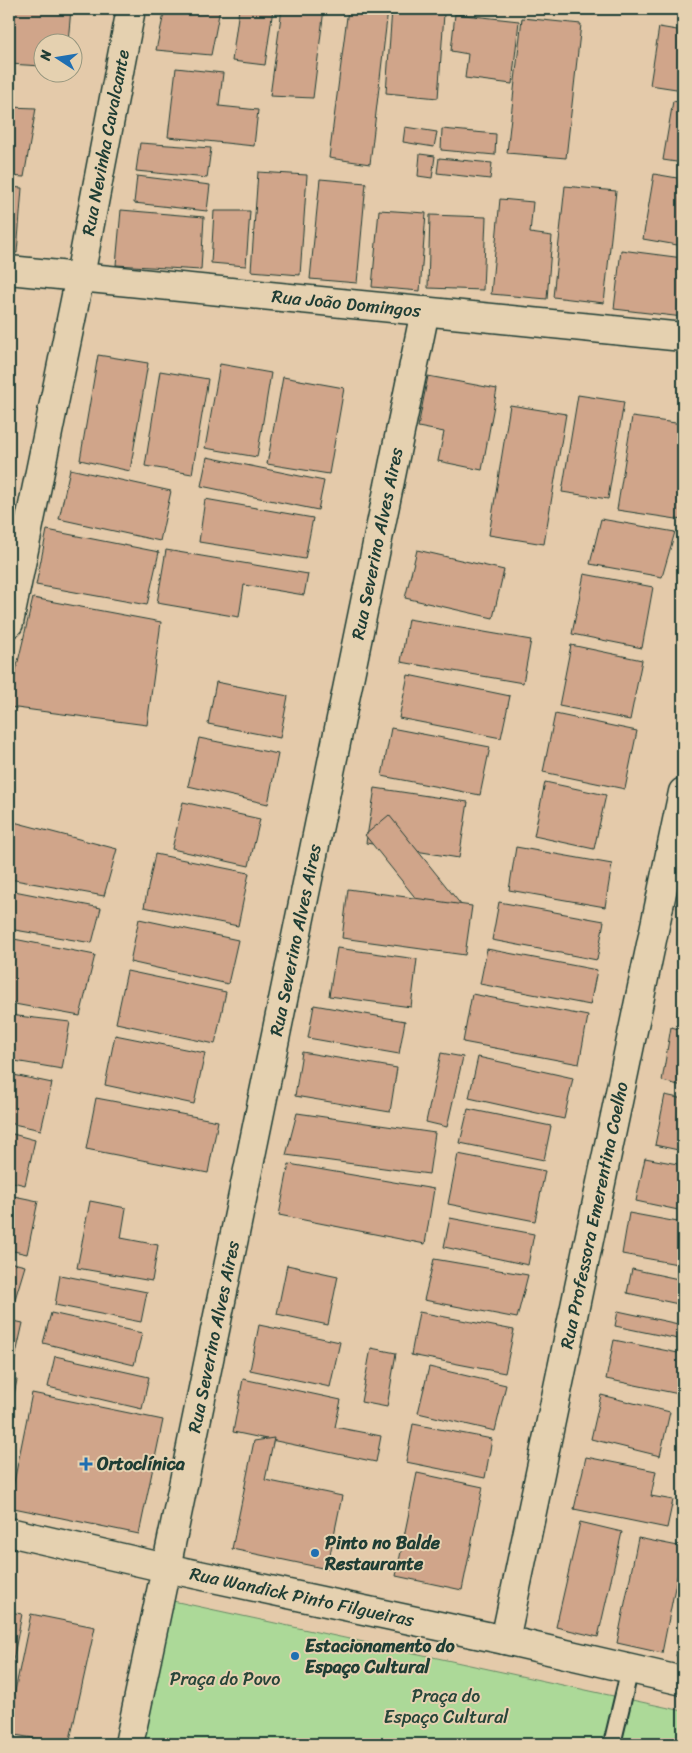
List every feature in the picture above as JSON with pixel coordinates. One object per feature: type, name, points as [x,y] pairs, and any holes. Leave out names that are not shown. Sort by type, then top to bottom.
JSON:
[{"type":"street","name":"Rua Nevinha Cavalcante","points":[[9,623],[80,276],[130,9]]},
{"type":"street","name":"Rua João Domingos","points":[[9,270],[683,337]]},
{"type":"street","name":"Rua Severino Alves Aires","points":[[129,1744],[426,311]]},
{"type":"street","name":"Rua Professora Emerentina Coelho","points":[[505,1640],[683,792]]},
{"type":"street","name":"Rua Wandick Pinto Filgueiras","points":[[9,1532],[166,1568],[505,1640],[683,1681]]},
{"type":"lane","points":[[612,1744],[630,1669]]},
{"type":"green space","name":"Praça do Povo","points":[[173,1601],[683,1711],[683,1744],[143,1744]]},
{"type":"building","points":[[9,9],[71,9],[69,32],[32,32],[32,65],[9,64]]},
{"type":"building","points":[[165,9],[220,9],[211,55],[156,50]]},
{"type":"building","points":[[239,9],[273,9],[265,65],[232,61]]},
{"type":"building","points":[[282,9],[324,9],[313,98],[270,96]]},
{"type":"building","points":[[348,9],[388,10],[370,164],[329,158]]},
{"type":"building","points":[[392,9],[444,14],[438,98],[386,93]]},
{"type":"building","points":[[455,14],[519,21],[512,84],[465,78],[468,54],[451,51]]},
{"type":"building","points":[[522,18],[581,24],[566,158],[507,153]]},
{"type":"building","points":[[659,27],[683,31],[683,90],[650,85]]},
{"type":"building","points":[[176,68],[223,73],[219,106],[258,110],[254,146],[168,137]]},
{"type":"building","points":[[673,101],[683,103],[683,163],[663,160]]},
{"type":"building","points":[[9,107],[36,108],[24,177],[9,176]]},
{"type":"building","points":[[405,127],[437,132],[434,147],[403,142]]},
{"type":"building","points":[[442,129],[496,134],[495,155],[441,150]]},
{"type":"building","points":[[140,143],[211,148],[207,178],[136,171]]},
{"type":"building","points":[[420,154],[435,156],[432,178],[418,176]]},
{"type":"building","points":[[439,158],[492,163],[490,179],[437,173]]},
{"type":"building","points":[[258,172],[307,175],[300,275],[251,271]]},
{"type":"building","points":[[654,174],[683,179],[683,246],[643,239]]},
{"type":"building","points":[[137,176],[210,185],[207,211],[134,203]]},
{"type":"building","points":[[320,179],[366,183],[357,283],[310,279]]},
{"type":"building","points":[[565,186],[616,191],[604,303],[553,297]]},
{"type":"building","points":[[9,187],[22,188],[17,253],[9,252]]},
{"type":"building","points":[[500,199],[533,202],[530,233],[552,236],[547,299],[491,294]]},
{"type":"building","points":[[121,210],[204,217],[201,270],[116,265]]},
{"type":"building","points":[[379,210],[426,213],[420,291],[372,287]]},
{"type":"building","points":[[214,211],[250,211],[246,266],[211,263]]},
{"type":"building","points":[[430,215],[486,217],[483,290],[428,288]]},
{"type":"building","points":[[621,250],[683,258],[683,317],[614,309]]},
{"type":"building","points":[[98,355],[148,363],[130,471],[80,460]]},
{"type":"building","points":[[220,364],[271,373],[257,457],[205,448]]},
{"type":"building","points":[[160,371],[208,379],[192,474],[145,466]]},
{"type":"building","points":[[428,376],[497,389],[482,470],[438,461],[444,432],[418,427]]},
{"type":"building","points":[[283,377],[344,388],[329,474],[267,464]]},
{"type":"building","points":[[578,395],[624,402],[608,499],[562,492]]},
{"type":"building","points":[[510,405],[566,414],[544,544],[489,535]]},
{"type":"building","points":[[632,417],[683,424],[683,520],[617,510]]},
{"type":"building","points":[[207,457],[324,481],[318,510],[201,486]]},
{"type":"building","points":[[70,469],[171,491],[160,541],[59,519]]},
{"type":"building","points":[[205,499],[313,518],[305,559],[199,542]]},
{"type":"building","points":[[601,519],[675,532],[662,577],[590,564]]},
{"type":"building","points":[[47,530],[159,552],[147,605],[36,585]]},
{"type":"building","points":[[166,550],[308,574],[304,595],[244,585],[239,617],[157,603]]},
{"type":"building","points":[[417,550],[504,570],[493,618],[405,598]]},
{"type":"building","points":[[584,574],[653,587],[642,648],[572,634]]},
{"type":"building","points":[[33,598],[161,622],[147,725],[9,707],[9,700]]},
{"type":"building","points":[[408,619],[531,640],[523,683],[401,662]]},
{"type":"building","points":[[571,645],[642,660],[630,720],[559,706]]},
{"type":"building","points":[[408,675],[510,696],[501,738],[399,718]]},
{"type":"building","points":[[216,682],[288,696],[280,738],[208,724]]},
{"type":"building","points":[[555,714],[637,731],[625,789],[543,772]]},
{"type":"building","points":[[391,728],[490,747],[480,795],[382,776]]},
{"type":"building","points":[[199,738],[278,754],[268,804],[188,786]]},
{"type":"building","points":[[545,782],[606,795],[594,849],[534,836]]},
{"type":"building","points":[[375,788],[468,802],[459,858],[366,843]]},
{"type":"building","points":[[183,802],[260,819],[249,866],[172,849]]},
{"type":"building","points":[[389,815],[466,911],[442,931],[365,835]]},
{"type":"building","points":[[10,821],[117,849],[104,896],[9,879]]},
{"type":"building","points":[[516,847],[612,864],[605,907],[509,890]]},
{"type":"building","points":[[155,854],[249,873],[238,926],[144,907]]},
{"type":"building","points":[[348,889],[472,906],[465,955],[342,938]]},
{"type":"building","points":[[9,890],[101,908],[92,943],[9,929]]},
{"type":"building","points":[[499,902],[604,921],[597,960],[492,940]]},
{"type":"building","points":[[139,919],[238,940],[228,984],[130,962]]},
{"type":"building","points":[[9,938],[95,955],[80,1016],[9,1003]]},
{"type":"building","points":[[337,948],[417,959],[411,1007],[329,996]]},
{"type":"building","points":[[487,949],[597,970],[590,1005],[480,984]]},
{"type":"building","points":[[127,971],[226,992],[215,1044],[116,1023]]},
{"type":"building","points":[[472,994],[588,1016],[579,1064],[463,1042]]},
{"type":"building","points":[[683,995],[683,1022],[677,1020]]},
{"type":"building","points":[[314,1005],[405,1021],[399,1054],[308,1038]]},
{"type":"building","points":[[9,1015],[70,1022],[62,1069],[9,1060]]},
{"type":"building","points":[[671,1027],[683,1030],[683,1086],[662,1081]]},
{"type":"building","points":[[115,1035],[205,1053],[194,1104],[105,1085]]},
{"type":"building","points":[[302,1052],[397,1068],[390,1112],[295,1096]]},
{"type":"building","points":[[441,1053],[463,1057],[447,1127],[426,1122]]},
{"type":"building","points":[[478,1057],[573,1078],[564,1119],[469,1098]]},
{"type":"building","points":[[9,1074],[52,1083],[41,1130],[9,1123]]},
{"type":"building","points":[[665,1095],[683,1099],[683,1151],[655,1145]]},
{"type":"building","points":[[96,1098],[218,1121],[208,1173],[86,1149]]},
{"type":"building","points":[[468,1109],[551,1126],[544,1160],[460,1143]]},
{"type":"building","points":[[297,1113],[435,1133],[429,1174],[286,1155]]},
{"type":"building","points":[[9,1133],[35,1140],[25,1185],[9,1181]]},
{"type":"building","points":[[458,1154],[545,1171],[535,1221],[448,1204]]},
{"type":"building","points":[[645,1158],[683,1165],[683,1211],[636,1201]]},
{"type":"building","points":[[289,1164],[434,1189],[425,1244],[279,1215]]},
{"type":"building","points":[[9,1195],[38,1201],[27,1254],[9,1250]]},
{"type":"building","points":[[90,1201],[126,1208],[121,1238],[158,1245],[152,1281],[77,1268]]},
{"type":"building","points":[[629,1213],[683,1223],[683,1265],[622,1254]]},
{"type":"building","points":[[450,1218],[534,1234],[528,1265],[444,1247]]},
{"type":"building","points":[[434,1259],[528,1275],[517,1318],[424,1300]]},
{"type":"building","points":[[9,1262],[25,1266],[12,1309],[9,1309]]},
{"type":"building","points":[[287,1265],[338,1276],[328,1325],[277,1314]]},
{"type":"building","points":[[632,1269],[683,1280],[683,1305],[627,1293]]},
{"type":"building","points":[[60,1275],[147,1292],[141,1322],[55,1305]]},
{"type":"building","points":[[618,1311],[683,1325],[683,1340],[615,1326]]},
{"type":"building","points":[[419,1312],[514,1330],[505,1373],[411,1355]]},
{"type":"building","points":[[51,1313],[142,1333],[134,1365],[43,1343]]},
{"type":"building","points":[[9,1320],[23,1323],[14,1363],[9,1362]]},
{"type":"building","points":[[259,1325],[340,1342],[330,1387],[250,1370]]},
{"type":"building","points":[[614,1340],[683,1354],[683,1378],[679,1394],[606,1379]]},
{"type":"building","points":[[371,1348],[396,1353],[387,1407],[361,1402]]},
{"type":"building","points":[[55,1356],[149,1377],[142,1409],[48,1387]]},
{"type":"building","points":[[429,1367],[506,1385],[495,1431],[418,1413]]},
{"type":"building","points":[[9,1379],[17,1380],[9,1419]]},
{"type":"building","points":[[243,1379],[341,1400],[335,1427],[381,1436],[376,1462],[233,1432]]},
{"type":"building","name":"Ortoclínica","points":[[32,1393],[163,1420],[139,1534],[9,1507]]},
{"type":"building","points":[[601,1395],[670,1412],[660,1456],[591,1439]]},
{"type":"building","points":[[413,1424],[492,1439],[485,1478],[406,1462]]},
{"type":"building","points":[[274,1438],[265,1480],[342,1496],[327,1569],[232,1549],[254,1441]]},
{"type":"building","points":[[586,1457],[656,1471],[651,1496],[673,1500],[667,1528],[574,1509]]},
{"type":"building","points":[[417,1473],[483,1487],[462,1590],[396,1576]]},
{"type":"building","points":[[580,1522],[622,1532],[598,1637],[556,1627]]},
{"type":"building","points":[[638,1538],[683,1547],[662,1653],[617,1643]]},
{"type":"building","points":[[9,1612],[22,1614],[9,1681]]},
{"type":"building","points":[[31,1614],[95,1627],[69,1744],[9,1734],[9,1720]]},
{"type":"building","points":[[683,1621],[683,1657],[676,1656]]},
{"type":"place","name":"Ortoclínica","points":[[86,1464]]},
{"type":"place","name":"Pinto no Balde Restaurante","points":[[315,1553]]},
{"type":"place","name":"Estacionamento do Espaço Cultural","points":[[295,1656]]},
{"type":"park label","name":"Praça do Espaço Cultural","points":[[446,1706]]}]
